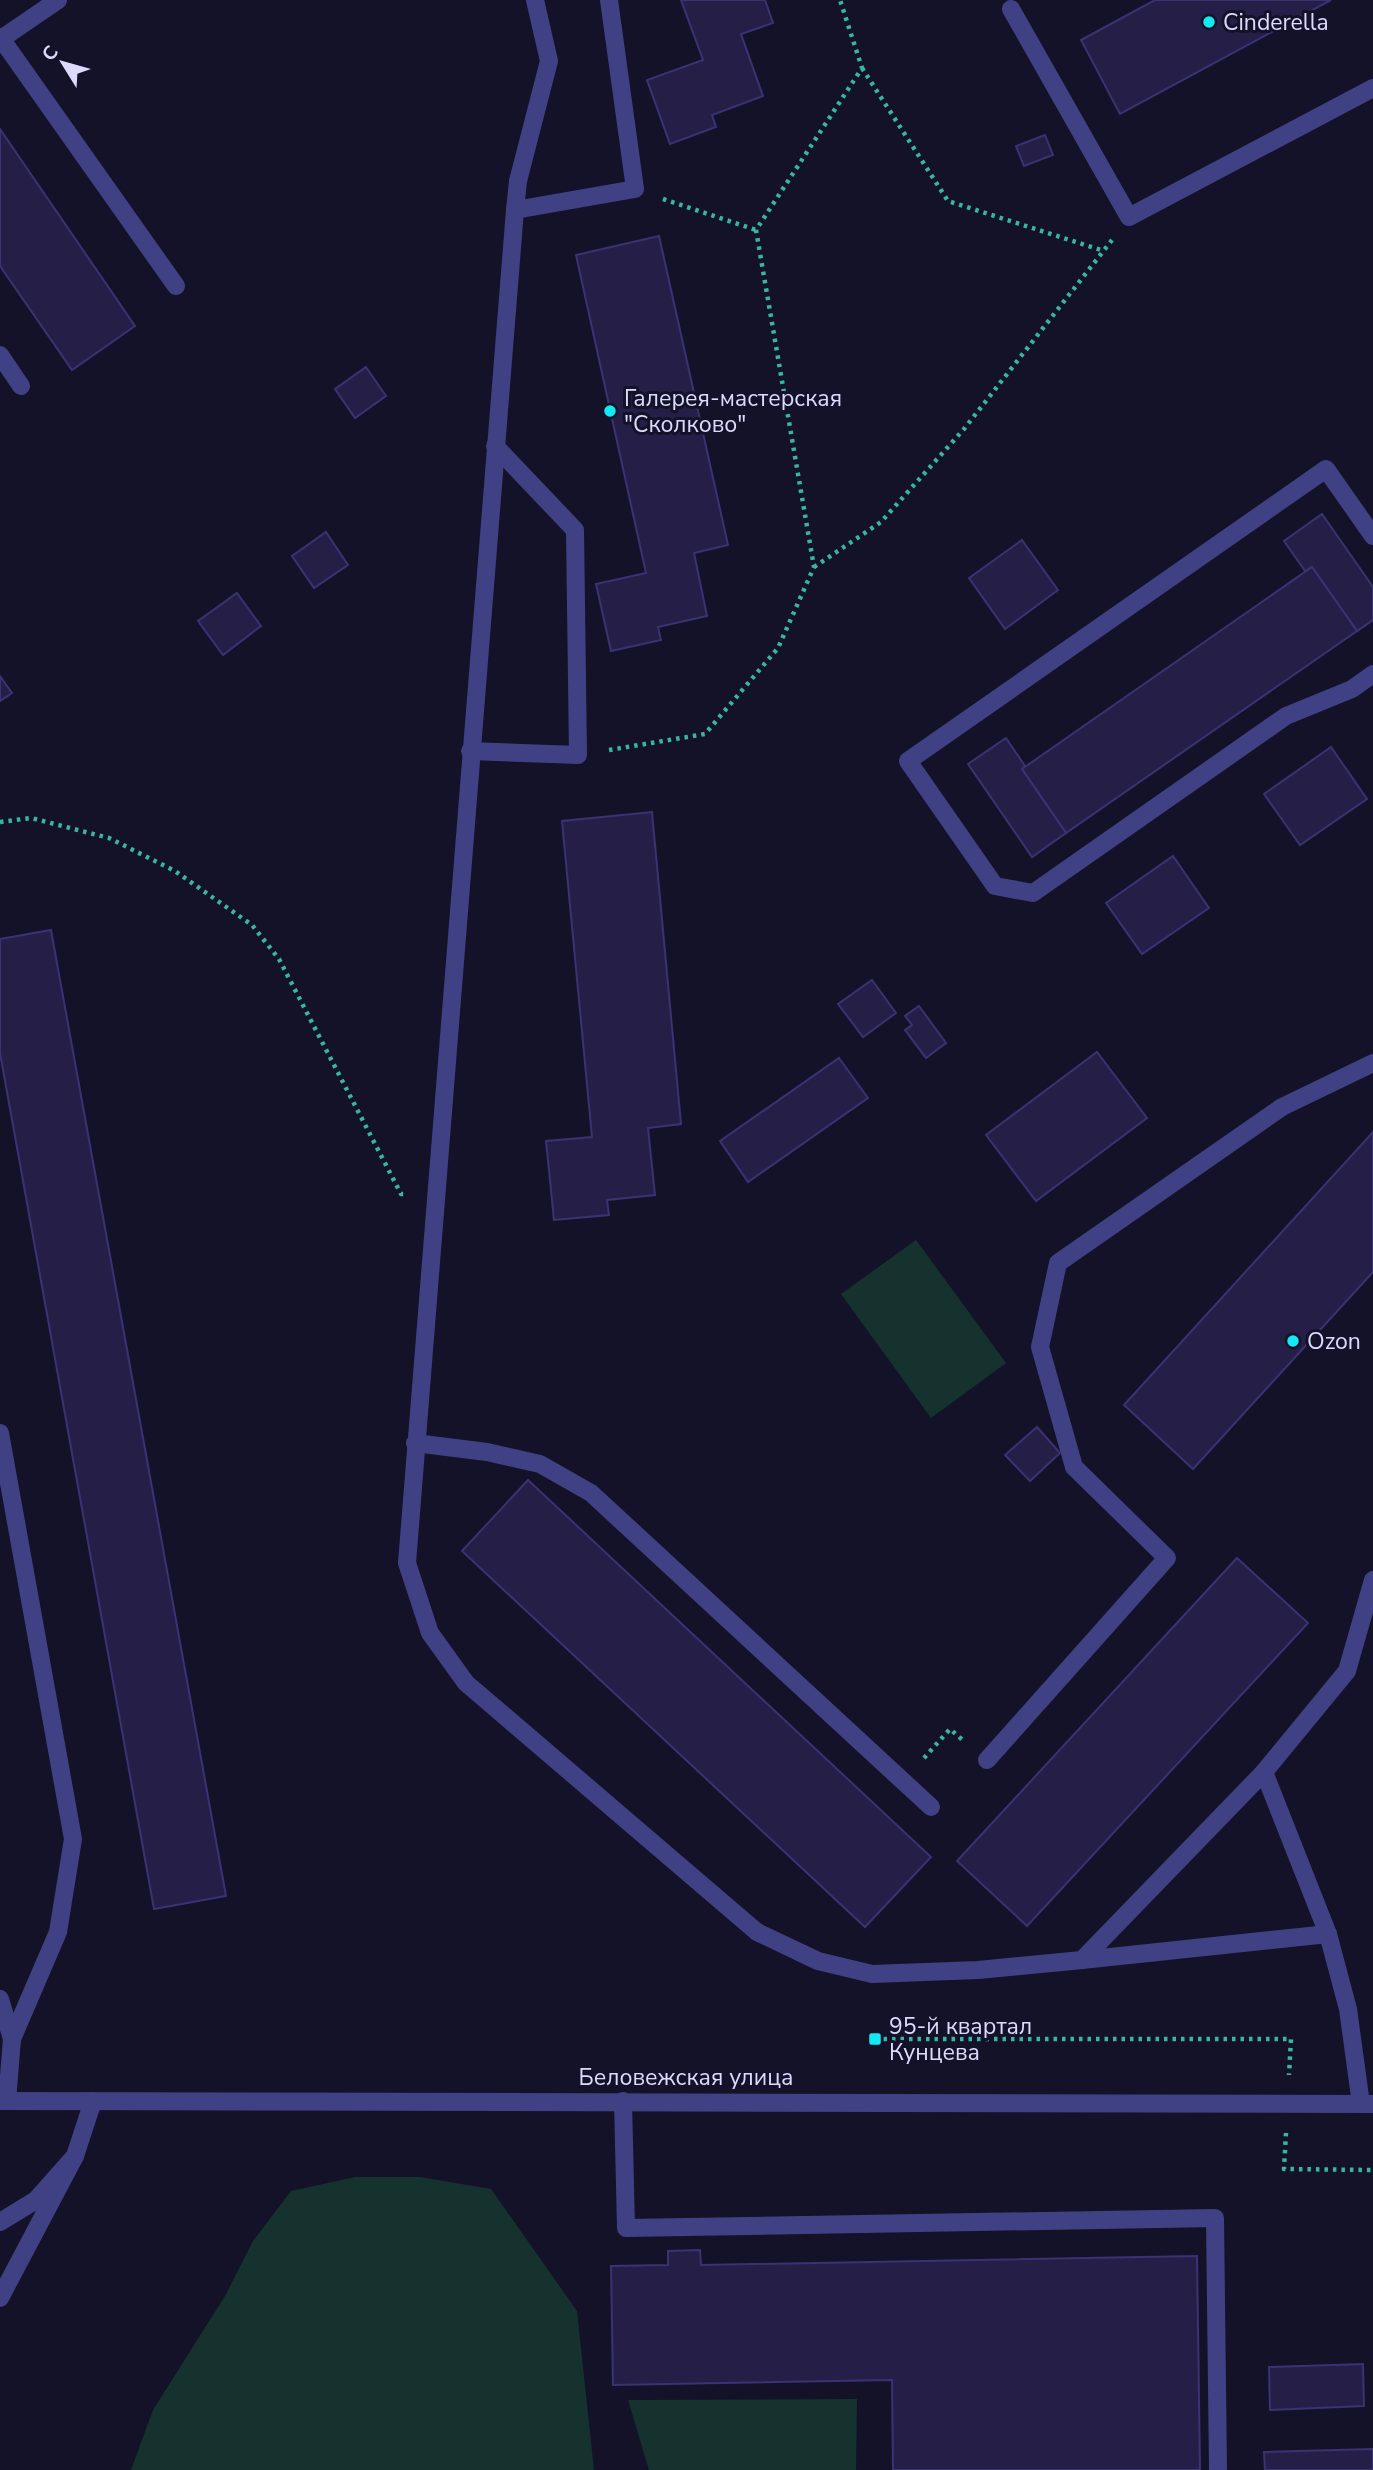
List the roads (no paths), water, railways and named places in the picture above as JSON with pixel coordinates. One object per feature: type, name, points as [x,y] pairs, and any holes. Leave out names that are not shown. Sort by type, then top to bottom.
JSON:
[{"type":"street","points":[[58,0],[1,38],[176,286]]},
{"type":"street","points":[[535,0],[549,61],[517,181],[407,1563],[430,1633],[466,1683],[757,1932],[818,1961],[872,1973],[978,1970],[1328,1934]]},
{"type":"street","points":[[515,210],[635,189],[609,0]]},
{"type":"street","points":[[1011,9],[1129,217],[1373,88]]},
{"type":"street","points":[[0,355],[21,386]]},
{"type":"street","points":[[470,751],[578,755],[575,530],[495,446]]},
{"type":"street","points":[[1373,536],[1326,469],[908,761],[995,886],[1033,893],[1286,716],[1352,689],[1373,674]]},
{"type":"street","points":[[987,1760],[1167,1558],[1074,1467],[1040,1348],[1058,1263],[1282,1107],[1373,1063]]},
{"type":"street","points":[[0,1433],[73,1839],[58,1932],[12,2039],[4,2101]]},
{"type":"street","points":[[415,1443],[487,1452],[540,1464],[591,1493],[931,1807]]},
{"type":"street","points":[[1082,1960],[1264,1772],[1347,1671],[1373,1580]]},
{"type":"street","points":[[1264,1772],[1328,1934],[1348,2009],[1367,2104]]},
{"type":"street","points":[[0,1999],[12,2039]]},
{"type":"street","name":"Беловежская улица","points":[[4,2101],[1367,2104]]},
{"type":"street","points":[[0,2298],[75,2156],[93,2101]]},
{"type":"street","points":[[623,2101],[626,2228],[1215,2218],[1218,2470]]},
{"type":"street","points":[[0,2222],[36,2200],[75,2156]]},
{"type":"place","name":"Cinderella","points":[[1209,22]]},
{"type":"place","name":"Галерея-мастерская \"Сколково\"","points":[[610,411]]},
{"type":"place","name":"Ozon","points":[[1293,1341]]},
{"type":"place","name":"95-й квартал Кунцева","points":[[875,2039]]}]
